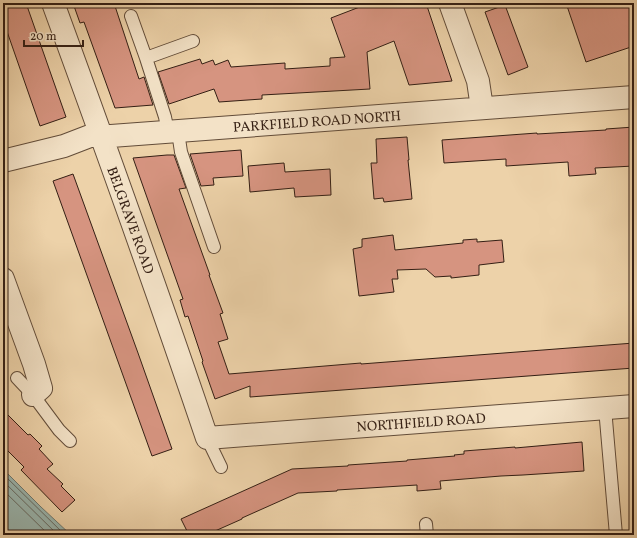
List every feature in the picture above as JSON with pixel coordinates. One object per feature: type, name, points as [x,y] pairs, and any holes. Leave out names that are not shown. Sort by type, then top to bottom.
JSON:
[{"type":"street","name":"BELGRAVE ROAD","points":[[53,3],[102,136],[207,438]]},
{"type":"street","points":[[450,3],[478,81],[482,108]]},
{"type":"street","name":"PARKFIELD ROAD NORTH","points":[[3,161],[64,146],[90,136],[173,132],[634,97]]},
{"type":"street","points":[[3,279],[34,364],[41,388],[33,395]]},
{"type":"street","name":"NORTHFIELD ROAD","points":[[207,438],[634,406]]},
{"type":"lane","points":[[131,16],[165,117],[181,152],[214,247]]},
{"type":"lane","points":[[146,58],[193,41]]},
{"type":"lane","points":[[18,378],[33,395],[59,430],[70,441]]},
{"type":"lane","points":[[605,408],[616,535]]},
{"type":"lane","points":[[207,438],[221,467]]},
{"type":"water","points":[[3,469],[71,535],[7,535],[3,530]]},
{"type":"building","points":[[3,3],[26,3],[66,117],[40,126],[3,20]]},
{"type":"building","points":[[84,3],[114,3],[139,79],[144,77],[153,105],[115,108],[84,22],[80,23],[74,6]]},
{"type":"building","points":[[370,3],[426,3],[452,81],[409,85],[394,41],[367,52],[370,89],[262,95],[262,99],[219,102],[214,89],[169,104],[158,72],[200,59],[202,64],[213,60],[215,65],[228,60],[231,67],[285,63],[285,69],[330,66],[330,58],[345,57],[331,18]]},
{"type":"building","points":[[566,3],[634,3],[634,46],[586,62]]},
{"type":"building","points":[[505,5],[528,67],[508,75],[485,12]]},
{"type":"building","points":[[634,127],[634,166],[595,168],[596,174],[569,176],[568,162],[506,166],[506,159],[444,163],[442,140]]},
{"type":"building","points":[[407,137],[412,199],[384,202],[383,198],[374,199],[371,163],[377,163],[376,139]]},
{"type":"building","points":[[241,150],[243,176],[213,178],[214,185],[201,186],[190,154]]},
{"type":"building","points":[[174,155],[186,188],[179,189],[223,313],[220,314],[228,339],[218,342],[229,374],[634,343],[634,368],[250,397],[250,386],[215,399],[188,316],[185,317],[180,300],[183,299],[133,158]]},
{"type":"building","points":[[284,163],[285,172],[330,169],[331,195],[295,197],[294,188],[250,192],[248,166]]},
{"type":"building","points":[[73,174],[172,449],[152,456],[53,181]]},
{"type":"building","points":[[393,235],[395,250],[463,243],[463,240],[477,239],[477,242],[502,240],[504,262],[479,265],[479,275],[451,278],[451,276],[435,277],[426,269],[397,270],[398,279],[392,279],[394,292],[359,296],[353,249],[362,247],[362,239]]},
{"type":"building","points":[[3,410],[28,435],[30,434],[42,446],[39,449],[53,464],[47,469],[63,484],[61,486],[75,500],[62,512],[21,470],[24,467],[3,446]]},
{"type":"building","points":[[582,442],[584,471],[440,481],[441,489],[417,491],[417,485],[298,493],[206,535],[189,535],[181,519],[292,469],[407,461],[455,456],[454,455],[464,454],[464,451]]}]
